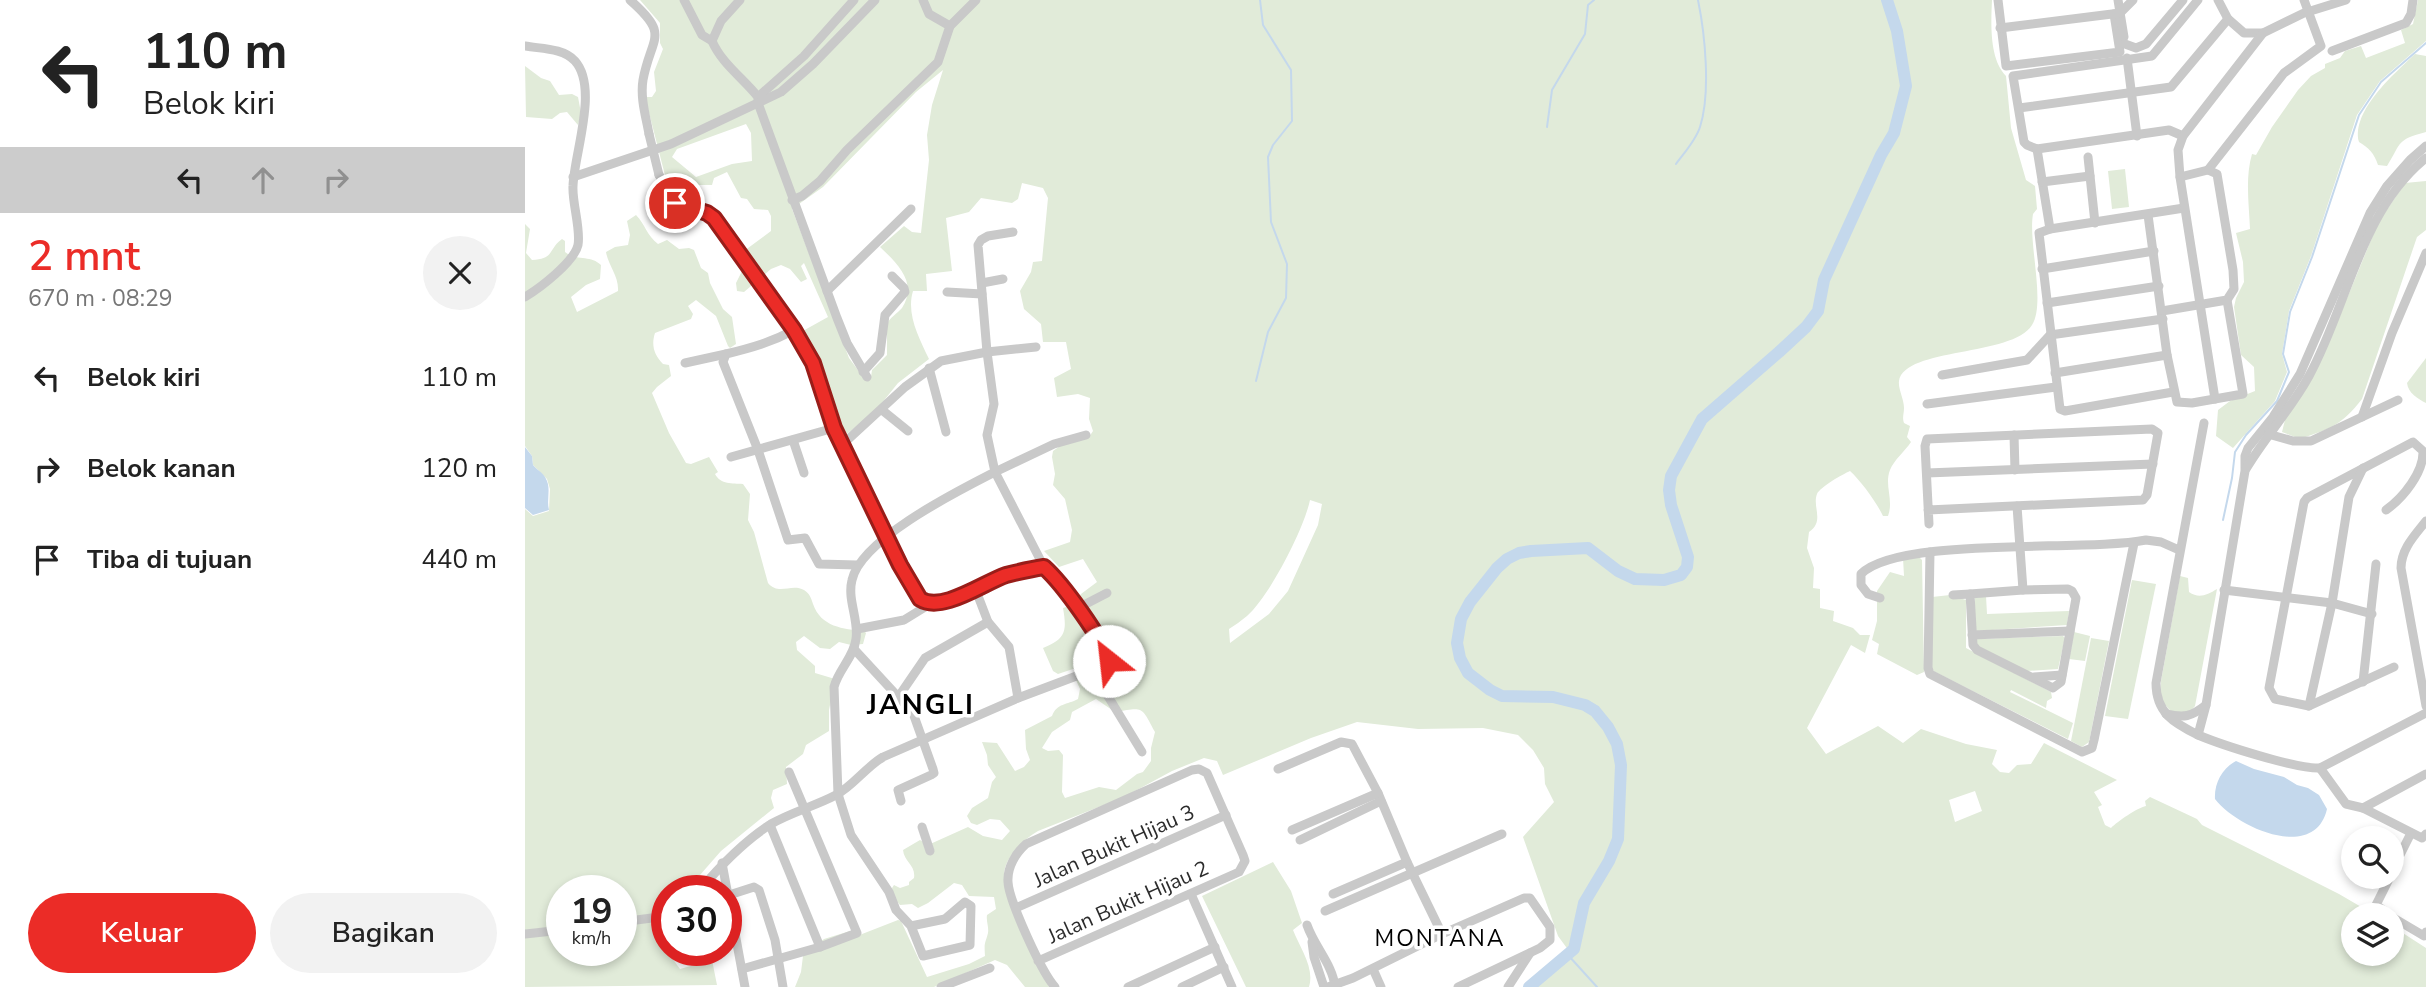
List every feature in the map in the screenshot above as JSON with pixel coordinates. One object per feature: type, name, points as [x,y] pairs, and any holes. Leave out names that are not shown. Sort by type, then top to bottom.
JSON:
[{"type":"street","points":[[630,0],[651,21],[657,33],[643,82],[643,100],[659,175],[675,203],[707,213],[714,218],[794,330],[813,363],[834,428],[887,538],[915,593],[930,604]]},
{"type":"street","points":[[684,0],[702,35],[712,41],[716,51],[758,100],[792,200],[847,343],[865,375],[880,353],[885,315],[905,292],[893,276]]},
{"type":"street","points":[[712,41],[720,21],[740,0]]},
{"type":"street","points":[[758,100],[804,56],[854,0]]},
{"type":"street","points":[[573,177],[671,144],[758,100],[781,92],[813,64],[875,0]]},
{"type":"street","points":[[923,0],[929,14],[950,26]]},
{"type":"street","points":[[792,200],[802,196],[820,181],[847,150],[938,62],[950,26],[975,0]]},
{"type":"street","points":[[1998,0],[2005,66],[2120,52],[2118,0]]},
{"type":"street","points":[[2000,28],[2117,13],[2133,0]]},
{"type":"street","points":[[2125,44],[2136,48],[2146,44],[2183,0]]},
{"type":"street","points":[[2183,136],[2169,130],[2037,149],[2024,142],[2013,76],[2152,56],[2198,0]]},
{"type":"street","points":[[2218,0],[2228,19],[2243,33],[2263,33],[2309,11],[2343,1]]},
{"type":"street","points":[[2208,170],[2284,73],[2321,46],[2304,0]]},
{"type":"street","points":[[2332,51],[2406,23],[2411,14],[2413,0]]},
{"type":"street","points":[[2117,13],[2125,44],[2137,136]]},
{"type":"street","points":[[2018,108],[2171,87],[2228,19]]},
{"type":"street","points":[[2215,399],[2184,208],[2178,150],[2183,136],[2263,33]]},
{"type":"street","points":[[525,46],[565,52],[575,61],[583,76],[582,128],[573,177],[576,248],[555,274],[525,297]]},
{"type":"street","points":[[2245,471],[2269,434],[2300,374],[2370,213],[2387,186],[2426,146]]},
{"type":"street","points":[[2037,149],[2045,230],[2042,269],[2059,408],[2063,411],[2175,397],[2215,399],[2243,393],[2227,300],[2234,289],[2234,270],[2218,176],[2216,172],[2208,170],[2180,177]]},
{"type":"street","points":[[2088,157],[2095,223]]},
{"type":"street","points":[[2198,735],[2206,705],[2245,471],[2245,456],[2309,376],[2376,221],[2395,190],[2426,158]]},
{"type":"street","points":[[2042,182],[2090,176]]},
{"type":"street","points":[[2045,230],[2184,208]]},
{"type":"street","points":[[827,290],[911,209]]},
{"type":"street","points":[[2148,215],[2175,397]]},
{"type":"street","points":[[712,875],[722,863],[770,825],[838,794],[869,765],[1018,698],[1107,664],[1109,659],[1078,608],[1044,567],[995,472],[987,435],[994,404],[978,246],[981,240],[988,236],[1013,232]]},
{"type":"street","points":[[2042,269],[2154,251]]},
{"type":"street","points":[[2363,417],[2392,333],[2426,253]]},
{"type":"street","points":[[982,283],[1003,279]]},
{"type":"street","points":[[2047,303],[2158,286]]},
{"type":"street","points":[[947,292],[982,294]]},
{"type":"street","points":[[1943,375],[2027,360],[2050,335],[2162,315],[2200,304],[2227,300]]},
{"type":"street","points":[[685,363],[764,345],[794,330]]},
{"type":"street","points":[[842,445],[929,368],[949,358],[1035,347]]},
{"type":"street","points":[[726,354],[723,362],[758,450],[788,540],[805,538],[819,564],[857,565]]},
{"type":"street","points":[[2055,373],[2167,355]]},
{"type":"street","points":[[929,368],[946,432]]},
{"type":"street","points":[[1927,404],[2056,387]]},
{"type":"street","points":[[2269,434],[2293,441],[2311,440],[2398,400]]},
{"type":"street","points":[[882,410],[908,430]]},
{"type":"street","points":[[2204,423],[2156,683],[2156,694],[2164,713],[2175,724],[2215,742],[2303,767],[2320,768],[2426,713]]},
{"type":"street","points":[[731,457],[834,428]]},
{"type":"street","points":[[1928,510],[2143,500],[2147,495],[2158,433],[2155,429],[1927,439],[1924,446],[1927,473],[1928,510],[1929,524]]},
{"type":"street","points":[[912,926],[945,919],[965,902],[971,906],[972,942],[969,946],[923,956],[912,926],[896,909],[884,885],[854,842],[838,794],[833,698],[836,678],[854,649],[857,629],[850,588],[857,565],[913,518],[995,472],[1054,444],[1086,435]]},
{"type":"street","points":[[2014,435],[2015,470]]},
{"type":"street","points":[[793,440],[804,473]]},
{"type":"street","points":[[2386,510],[2422,467],[2423,451],[2413,442],[2304,502],[2270,693],[2275,699],[2309,706],[2394,667]]},
{"type":"street","points":[[1927,473],[2153,464]]},
{"type":"street","points":[[2309,706],[2332,603],[2349,497],[2363,468]]},
{"type":"street","points":[[2017,506],[2023,590]]},
{"type":"street","points":[[2426,521],[2405,549],[2401,568],[2426,706]]},
{"type":"street","points":[[1880,598],[1868,594],[1861,585],[1861,574],[1869,566],[1911,553],[2154,541],[2179,550]]},
{"type":"street","points":[[1930,552],[1930,674],[2082,752],[2092,748],[2094,740],[2134,543]]},
{"type":"street","points":[[2363,682],[2376,564]]},
{"type":"street","points":[[857,629],[904,620],[930,604],[949,601],[1004,576],[1044,567]]},
{"type":"street","points":[[975,588],[988,621],[1009,647],[1018,698]]},
{"type":"street","points":[[1953,595],[2023,590],[2072,591],[2076,598],[2061,682],[2053,688],[1977,650],[1973,645],[1970,594]]},
{"type":"street","points":[[2224,590],[2332,603],[2372,614]]},
{"type":"street","points":[[1078,608],[1107,593]]},
{"type":"street","points":[[899,696],[925,658],[988,621]]},
{"type":"street","points":[[1972,635],[2070,631]]},
{"type":"street","points":[[854,649],[915,716],[934,773],[899,789],[897,793],[901,801]]},
{"type":"street","points":[[1092,670],[1142,752]]},
{"type":"street","points":[[2164,713],[2183,718],[2194,715],[2206,705]]},
{"type":"street","points":[[1278,769],[1341,742],[1346,742],[1356,749],[1441,934]]},
{"type":"street","points":[[2320,768],[2346,804],[2363,808],[2410,833],[2425,837]]},
{"type":"street","points":[[1055,987],[1038,961],[1009,889],[1008,874],[1014,858],[1026,844],[1192,770],[1203,770],[1210,778],[1226,815]]},
{"type":"street","points":[[742,969],[820,947],[857,933],[789,772]]},
{"type":"street","points":[[2363,808],[2426,774]]},
{"type":"street","points":[[1292,830],[1380,797]]},
{"type":"street","points":[[1300,840],[1380,797]]},
{"type":"street","name":"Jalan Bukit Hijau 2","points":[[1038,961],[1239,872],[1245,861],[1226,815]]},
{"type":"street","name":"Jalan Bukit Hijau 3","points":[[1016,908],[1226,815]]},
{"type":"street","points":[[770,825],[820,947]]},
{"type":"street","points":[[922,827],[930,851]]},
{"type":"street","points":[[2404,846],[2410,833]]},
{"type":"street","points":[[1325,911],[1502,834]]},
{"type":"street","points":[[1333,894],[1407,862]]},
{"type":"street","points":[[722,863],[724,875]]},
{"type":"street","points":[[742,891],[754,887],[759,890],[780,959],[783,987]]},
{"type":"street","points":[[1191,894],[1232,987]]},
{"type":"street","points":[[1307,925],[1314,957],[1331,987],[1441,934],[1527,898],[1533,901],[1551,931],[1545,945],[1458,987]]},
{"type":"street","points":[[2404,924],[2424,936],[2426,932]]},
{"type":"street","points":[[525,934],[546,932]]},
{"type":"street","points":[[1128,987],[1215,947]]},
{"type":"street","points":[[1508,987],[1530,953]]},
{"type":"street","points":[[741,966],[745,987]]},
{"type":"street","points":[[1182,987],[1224,967]]},
{"type":"street","points":[[941,987],[990,968]]},
{"type":"street","points":[[1373,969],[1381,987]]},
{"type":"green space","points":[[640,0],[1992,0],[1992,40],[2000,69],[2006,76],[2011,128],[2026,180],[2035,186],[2037,209],[2033,214],[2032,226],[2037,288],[2036,315],[2032,325],[2021,335],[1983,348],[1919,362],[1906,370],[1899,384],[1904,405],[1903,421],[1910,426],[1907,437],[1911,442],[1894,463],[1888,476],[1888,516],[1883,516],[1850,471],[1827,484],[1817,494],[1817,519],[1814,528],[1809,532],[1807,548],[1814,568],[1813,588],[1820,589],[1820,608],[1834,611],[1833,621],[1853,628],[1860,635],[1870,635],[1865,653],[1851,645],[1807,728],[1826,754],[1878,726],[1903,743],[1921,729],[1966,744],[1997,750],[1992,764],[2000,772],[2009,773],[2017,765],[2031,764],[2044,743],[2117,780],[2094,792],[2102,805],[2098,807],[2105,825],[2111,828],[2146,806],[2145,801],[2150,797],[2197,819],[2202,825],[2354,903],[2341,903],[2341,966],[2404,966],[2404,934],[2426,948],[2426,987],[1535,987],[1569,951],[1558,936],[1523,837],[1554,802],[1545,784],[1544,768],[1533,750],[1518,735],[1483,728],[1418,729],[1357,722],[1223,775],[1217,761],[1204,758],[1172,771],[1124,797],[1038,831],[1026,839],[1007,863],[1004,877],[1006,890],[1016,918],[1049,987],[1025,987],[1007,965],[995,960],[934,987],[795,987],[803,956],[824,939],[850,931],[857,936],[898,920],[901,921],[927,977],[985,956],[987,915],[996,909],[994,897],[969,896],[962,885],[954,883],[918,908],[912,904],[900,905],[894,898],[892,888],[894,885],[900,888],[909,885],[914,878],[903,850],[920,840],[928,845],[968,827],[983,836],[1002,840],[1010,831],[1000,820],[990,819],[977,825],[971,823],[967,816],[972,808],[988,798],[996,777],[988,765],[982,742],[997,743],[1015,771],[1024,767],[1030,760],[1026,749],[1025,730],[1052,716],[1060,706],[1078,699],[1080,689],[1076,680],[1097,672],[1088,664],[1058,674],[1053,671],[1043,648],[1056,641],[1063,633],[1063,608],[1073,605],[1081,594],[1097,582],[1083,559],[1059,567],[1044,551],[1070,542],[1072,530],[1065,499],[1053,485],[1055,474],[1052,457],[1053,451],[1060,446],[1089,437],[1093,431],[1089,419],[1090,398],[1078,394],[1057,397],[1054,378],[1071,369],[1066,342],[1043,342],[1041,324],[1024,309],[1020,291],[1031,272],[1033,262],[1042,261],[1048,198],[1043,188],[1022,183],[1018,199],[1012,203],[981,198],[969,212],[946,218],[952,271],[926,274],[927,291],[913,291],[911,300],[912,317],[929,359],[898,383],[873,414],[844,436],[825,376],[801,332],[828,317],[804,263],[801,266],[807,279],[801,282],[790,269],[781,265],[771,269],[744,292],[737,291],[736,283],[743,269],[744,251],[771,231],[771,216],[768,210],[754,209],[747,199],[741,198],[727,172],[714,178],[712,185],[692,185],[677,193],[668,187],[645,97],[652,97],[656,91],[654,72],[663,49],[660,43],[660,23]],"holes":[[[943,70],[932,105],[927,135],[929,160],[921,233],[912,232],[904,226],[880,247],[904,274],[908,290],[906,299],[902,308],[887,324],[887,355],[872,370],[871,377],[866,381],[849,358],[792,209],[823,187],[916,92]],[[746,124],[751,133],[752,161],[732,164],[696,177],[672,157],[677,149]],[[1310,500],[1322,504],[1318,525],[1288,591],[1269,614],[1230,643],[1229,629],[1256,607],[1285,562],[1301,528]],[[1096,699],[1115,712],[1141,710],[1155,732],[1151,761],[1143,772],[1116,790],[1099,787],[1065,798],[1062,792],[1063,755],[1059,750],[1048,751],[1042,748],[1052,732],[1070,720],[1072,712]],[[1975,791],[1982,811],[1955,822],[1949,800]]]},
{"type":"green space","points":[[2418,0],[2426,0],[2426,41],[2380,81],[2357,115],[2311,256],[2289,311],[2282,354],[2287,372],[2275,401],[2233,448],[2216,436],[2218,410],[2230,401],[2255,391],[2254,367],[2241,355],[2234,307],[2244,282],[2243,262],[2236,233],[2250,229],[2248,182],[2252,154],[2256,155],[2298,90],[2311,76],[2325,68],[2325,64],[2340,58],[2345,51],[2361,46],[2366,58],[2405,43],[2401,30],[2413,24]]},
{"type":"green space","points":[[2415,54],[2426,56],[2426,132],[2404,140],[2387,166],[2378,165],[2371,151],[2359,142],[2358,130],[2362,118],[2377,93]]},
{"type":"green space","points":[[525,66],[550,81],[559,95],[572,94],[578,97],[581,113],[578,125],[567,112],[552,119],[526,117]]},
{"type":"green space","points":[[2125,169],[2129,207],[2112,209],[2108,171]]},
{"type":"green space","points":[[2426,181],[2426,230],[2417,237],[2362,399],[2341,421],[2320,432],[2300,439],[2282,432],[2286,416],[2348,296],[2378,223],[2405,183]]},
{"type":"green space","points":[[636,215],[658,244],[667,240],[679,249],[694,250],[701,268],[708,273],[723,309],[732,317],[736,344],[730,348],[716,316],[696,300],[688,306],[693,314],[691,319],[655,333],[655,353],[663,364],[669,365],[671,376],[652,393],[669,433],[686,463],[691,464],[709,457],[718,472],[715,474],[717,478],[727,483],[743,484],[750,494],[748,520],[768,583],[772,587],[804,590],[821,618],[841,628],[866,633],[863,644],[839,642],[830,649],[820,648],[804,636],[796,642],[797,650],[815,666],[815,673],[835,679],[829,710],[829,731],[806,745],[803,754],[786,767],[787,784],[773,790],[771,798],[774,808],[721,851],[700,875],[651,875],[651,966],[678,966],[680,969],[713,966],[717,985],[525,987],[525,509],[533,516],[549,511],[550,489],[547,479],[533,465],[532,456],[525,446],[525,224],[530,229],[526,253],[532,260],[548,256],[562,239],[565,241],[565,252],[569,255],[593,260],[601,265],[600,279],[586,285],[571,297],[577,312],[618,291],[617,280],[606,252],[628,245],[630,235],[627,221]]},
{"type":"green space","points":[[2426,358],[2426,403],[2411,393],[2407,383]]},
{"type":"green space","points":[[1919,557],[1922,560],[1924,672],[1917,675],[1877,654],[1879,644],[1872,640],[1877,621],[1877,591],[1890,572],[1904,576],[1903,558]]},
{"type":"green space","points":[[2180,576],[2188,578],[2189,592],[2193,594],[2203,595],[2217,589],[2195,706],[2190,712],[2172,712],[2168,709],[2163,702],[2161,690]]},
{"type":"green space","points":[[2132,580],[2156,584],[2128,719],[2105,716]]},
{"type":"green space","points":[[1950,595],[1966,600],[1966,648],[2051,692],[2052,698],[2047,701],[2046,708],[2011,690],[2010,692],[2073,723],[2068,739],[1932,669],[1932,597]]},
{"type":"green space","points":[[1986,596],[1987,614],[2069,611],[2067,625],[1977,631],[1974,629],[1975,598]]},
{"type":"green space","points":[[2074,632],[2090,636],[2085,661],[2069,659]]},
{"type":"green space","points":[[2065,638],[2058,669],[2027,671],[1977,646],[1975,639]]},
{"type":"green space","points":[[2091,638],[2109,641],[2089,742],[2082,747],[2071,741]]},
{"type":"green space","points":[[1273,862],[1291,891],[1302,923],[1293,930],[1308,965],[1309,987],[1246,987],[1202,896]]},
{"type":"water","points":[[525,447],[532,456],[533,465],[544,475],[548,485],[549,510],[533,515],[525,508]]},
{"type":"water","points":[[2236,761],[2284,777],[2319,795],[2327,809],[2320,825],[2308,834],[2292,837],[2275,835],[2257,829],[2226,810],[2215,799],[2216,788],[2223,772]]},
{"type":"waterway","points":[[1256,381],[1268,332],[1286,298],[1287,264],[1271,222],[1268,157],[1273,145],[1292,121],[1291,70],[1263,25],[1260,0]]},
{"type":"waterway","points":[[1547,127],[1552,90],[1585,34],[1588,5],[1594,0]]},
{"type":"waterway","points":[[1676,164],[1696,137],[1703,113],[1706,64],[1698,0]]},
{"type":"waterway","points":[[1529,987],[1574,949],[1584,903],[1609,861],[1618,839],[1621,765],[1617,744],[1595,711],[1585,705],[1553,697],[1502,696],[1468,673],[1460,658],[1457,643],[1461,619],[1470,602],[1497,568],[1519,553],[1588,548],[1618,571],[1635,579],[1664,580],[1681,575],[1687,567],[1688,557],[1671,505],[1671,476],[1702,419],[1806,327],[1818,311],[1824,280],[1881,155],[1894,133],[1906,86],[1897,31],[1887,0]]},
{"type":"waterway","points":[[2223,520],[2235,452],[2246,435],[2277,401],[2289,372],[2283,354],[2290,312],[2312,257],[2359,115],[2381,82],[2426,43]]},
{"type":"waterway","points":[[1568,955],[1597,987]]},
{"type":"district","name":"JANGLI","points":[[921,705]]},
{"type":"district","name":"MONTANA","points":[[1440,938]]},
{"type":"route","points":[[675,203],[707,213],[714,218],[794,330],[813,363],[834,428],[900,565],[920,599],[930,604],[939,604],[1004,576],[1044,567],[1078,608],[1109,661]]}]
